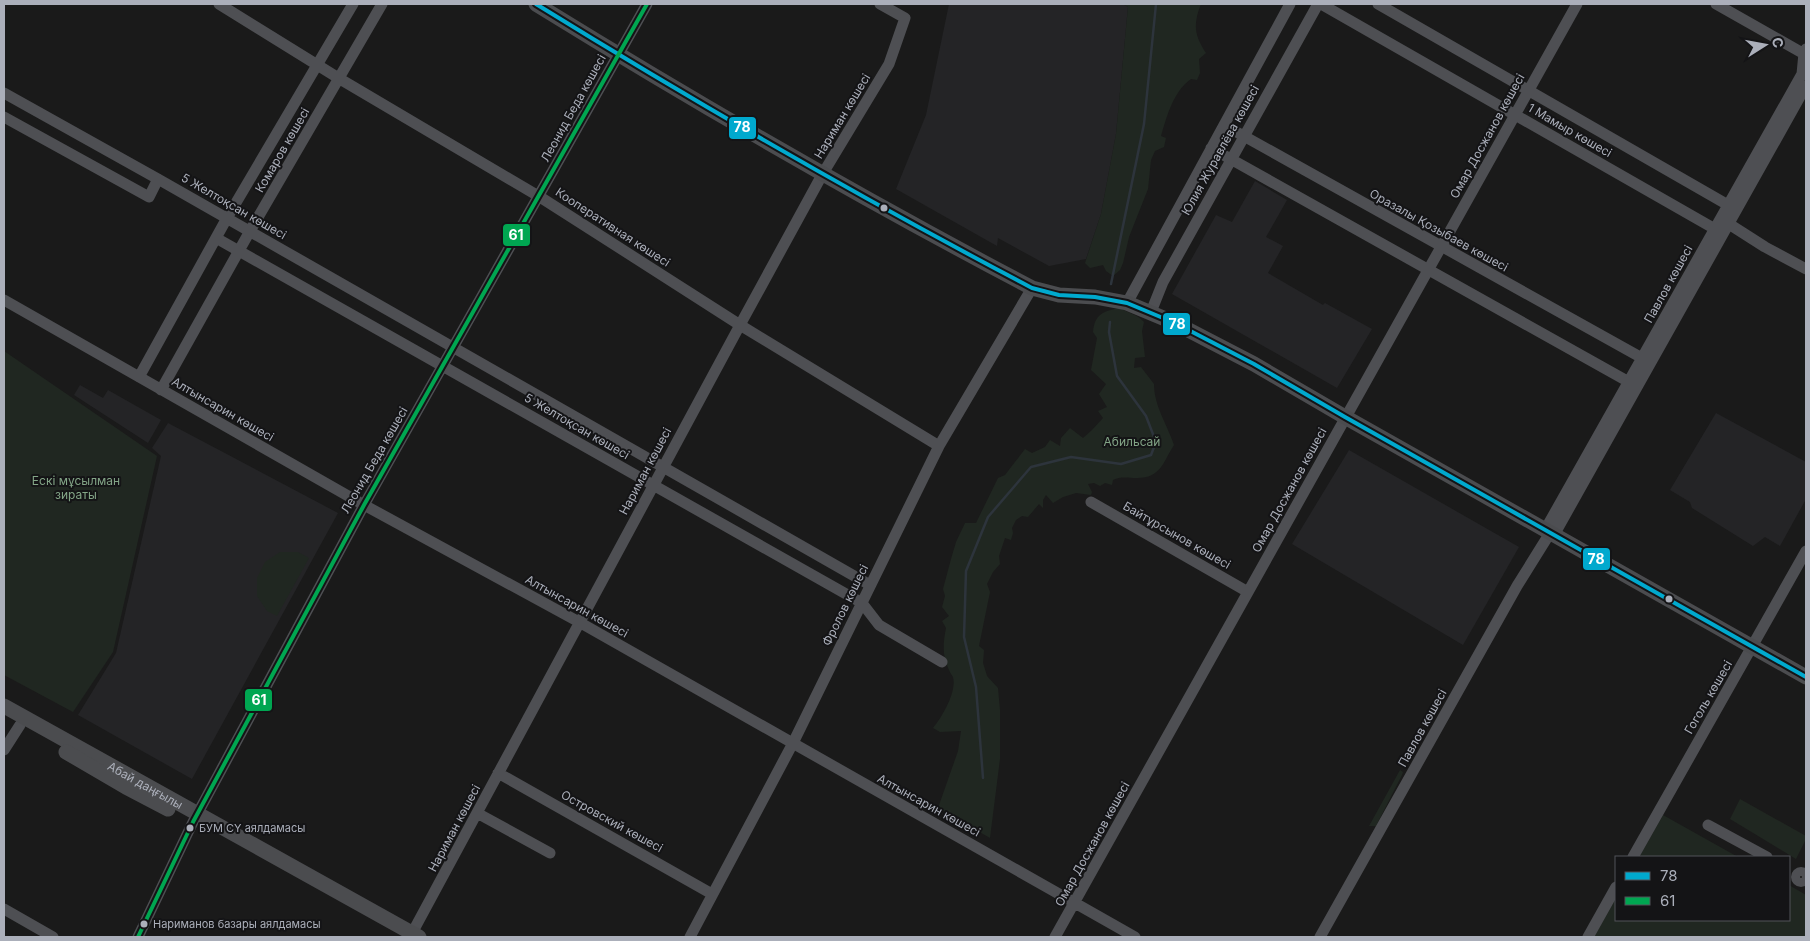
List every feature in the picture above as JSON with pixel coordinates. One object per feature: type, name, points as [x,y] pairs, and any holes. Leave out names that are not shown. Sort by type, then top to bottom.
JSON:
[{"type":"main road","points":[[536,4],[618,55],[822,175],[1032,288],[1059,295],[1096,297],[1126,303],[1175,323],[1254,364],[1806,678]]},
{"type":"main road","name":"Абай даңғылы","points":[[4,706],[196,818],[410,936]]},
{"type":"main road","name":"Абай даңғылы","points":[[4,716],[126,787],[196,818]]},
{"type":"street","name":"Кооперативная көшесі","points":[[220,4],[340,79],[540,197],[740,324],[938,446]]},
{"type":"street","name":"Комаров көшесі","points":[[139,377],[227,218],[353,4]]},
{"type":"street","name":"Комаров көшесі","points":[[161,390],[239,250],[382,4]]},
{"type":"street","name":"Леонид Беда көшесі","points":[[138,937],[196,818],[364,505],[648,4]]},
{"type":"street","name":"Нариман көшесі","points":[[410,936],[740,324],[822,175],[889,64],[905,18],[880,4]]},
{"type":"street","name":"Юлия Журавлёва көшесі","points":[[1126,303],[1290,4]]},
{"type":"street","name":"Юлия Журавлёва көшесі","points":[[1151,312],[1163,282],[1319,4]]},
{"type":"street","name":"1 Мамыр көшесі","points":[[1319,4],[1715,229]]},
{"type":"street","name":"1 Мамыр көшесі","points":[[1378,4],[1728,205]]},
{"type":"street","name":"Омар Досжанов көшесі","points":[[1055,937],[1577,4]]},
{"type":"street","points":[[1716,4],[1805,52]]},
{"type":"street","name":"Павлов көшесі","points":[[1550,533],[1642,358],[1802,74],[1805,52]]},
{"type":"street","name":"Павлов көшесі","points":[[1320,937],[1517,586],[1550,533],[1729,224],[1806,86]]},
{"type":"street","name":"5 Желтоқсан көшесі","points":[[4,93],[250,231],[870,585]]},
{"type":"street","points":[[4,117],[149,198],[158,179]]},
{"type":"street","name":"Оразалы Қозыбаев көшесі","points":[[1224,125],[1642,358]]},
{"type":"street","points":[[1211,148],[1629,382]]},
{"type":"street","points":[[1728,205],[1729,224]]},
{"type":"street","points":[[1715,229],[1729,224]]},
{"type":"street","points":[[1729,224],[1765,247],[1806,269]]},
{"type":"street","name":"5 Желтоқсан көшесі","points":[[216,238],[862,603],[878,625],[942,662]]},
{"type":"street","name":"Фролов көшесі","points":[[690,937],[792,743],[938,446],[1032,288]]},
{"type":"street","name":"Алтынсарин көшесі","points":[[4,300],[364,505],[579,622],[1135,937]]},
{"type":"street","name":"Байтұрсынов көшесі","points":[[1091,502],[1248,592]]},
{"type":"street","name":"Гоголь көшесі","points":[[1634,856],[1806,551]]},
{"type":"street","points":[[4,750],[20,725]]},
{"type":"street","name":"Островский көшесі","points":[[498,773],[712,894]]},
{"type":"street","points":[[477,813],[550,853]]},
{"type":"street","points":[[1708,825],[1765,856]]},
{"type":"street","points":[[1588,937],[1615,889]]},
{"type":"street","points":[[4,908],[54,937]]},
{"type":"shaded area","points":[[949,4],[1123,4],[1128,7],[1116,134],[1101,214],[1086,259],[1049,266],[998,238],[997,246],[896,189],[926,115]]},
{"type":"shaded area","points":[[1255,181],[1287,200],[1266,237],[1283,246],[1268,273],[1323,305],[1325,303],[1372,329],[1337,388],[1172,294],[1216,215],[1232,222]]},
{"type":"shaded area","points":[[80,385],[103,398],[108,390],[161,420],[148,443],[74,395]]},
{"type":"shaded area","points":[[1716,413],[1806,462],[1806,499],[1780,546],[1765,537],[1753,546],[1692,508],[1690,502],[1670,490]]},
{"type":"shaded area","points":[[168,423],[338,513],[192,779],[78,715],[116,653],[161,456],[152,448]]},
{"type":"shaded area","points":[[1349,450],[1519,547],[1463,645],[1292,544]]},
{"type":"green space","points":[[1123,4],[1201,4],[1196,29],[1199,41],[1206,53],[1199,59],[1200,73],[1197,80],[1191,79],[1175,97],[1161,136],[1166,138],[1164,147],[1155,151],[1151,160],[1148,189],[1129,237],[1123,263],[1120,270],[1113,276],[1106,271],[1103,265],[1090,268],[1085,263],[1101,214],[1116,134],[1128,7]]},
{"type":"green space","name":"Абильсай","points":[[1120,308],[1135,315],[1144,322],[1142,331],[1145,357],[1135,358],[1134,368],[1141,367],[1154,384],[1158,407],[1174,445],[1164,463],[1151,475],[1137,478],[1119,478],[1113,480],[1112,485],[1105,483],[1100,486],[1094,483],[1088,484],[1092,492],[1091,495],[1076,493],[1063,497],[1053,503],[1046,495],[1043,500],[1043,508],[1039,504],[1028,517],[1022,516],[1016,520],[1012,528],[1011,540],[1005,538],[999,556],[1000,564],[993,572],[987,584],[990,592],[979,646],[984,650],[983,663],[987,676],[998,688],[1000,710],[1000,759],[990,838],[938,808],[958,751],[961,731],[940,732],[933,728],[948,704],[954,683],[944,655],[946,628],[942,621],[949,616],[942,607],[945,596],[943,589],[956,542],[965,523],[976,523],[998,478],[1005,475],[1025,449],[1032,453],[1045,447],[1050,440],[1060,446],[1061,438],[1070,428],[1083,438],[1103,418],[1098,411],[1107,407],[1099,394],[1106,384],[1091,370],[1097,338],[1093,332],[1096,321],[1101,314]]},
{"type":"green space","name":"Ескі мұсылман зираты","points":[[4,351],[157,456],[113,652],[73,712],[4,675]]},
{"type":"green space","points":[[280,552],[298,552],[309,558],[277,616],[267,611],[257,596],[257,578],[265,562]]},
{"type":"green space","points":[[1400,770],[1403,772],[1402,775],[1376,826],[1369,826]]},
{"type":"green space","points":[[1740,799],[1806,836],[1796,859],[1730,819]]},
{"type":"green space","points":[[1663,815],[1736,856],[1640,856]]},
{"type":"green space","points":[[1790,886],[1806,895],[1806,937],[1594,937],[1615,900],[1615,921],[1790,921]]},
{"type":"waterway","name":"Абильсай","points":[[1111,284],[1144,124],[1156,4]]},
{"type":"waterway","name":"Абильсай","points":[[983,778],[976,687],[964,637],[966,571],[988,517],[1031,467],[1071,457],[1121,464],[1151,455],[1156,442],[1146,416],[1117,376],[1109,332],[1110,322]]},
{"type":"transit line","name":"78","points":[[536,4],[781,150],[1032,288],[1059,295],[1095,297],[1127,303],[1175,323],[1254,364],[1806,677]]},
{"type":"transit line","name":"61","points":[[138,937],[193,822],[364,505],[647,4]]},
{"type":"place","name":"БУМ СҮ аялдамасы","points":[[190,828]]},
{"type":"place","name":"Нариманов базары аялдамасы","points":[[144,924]]}]
